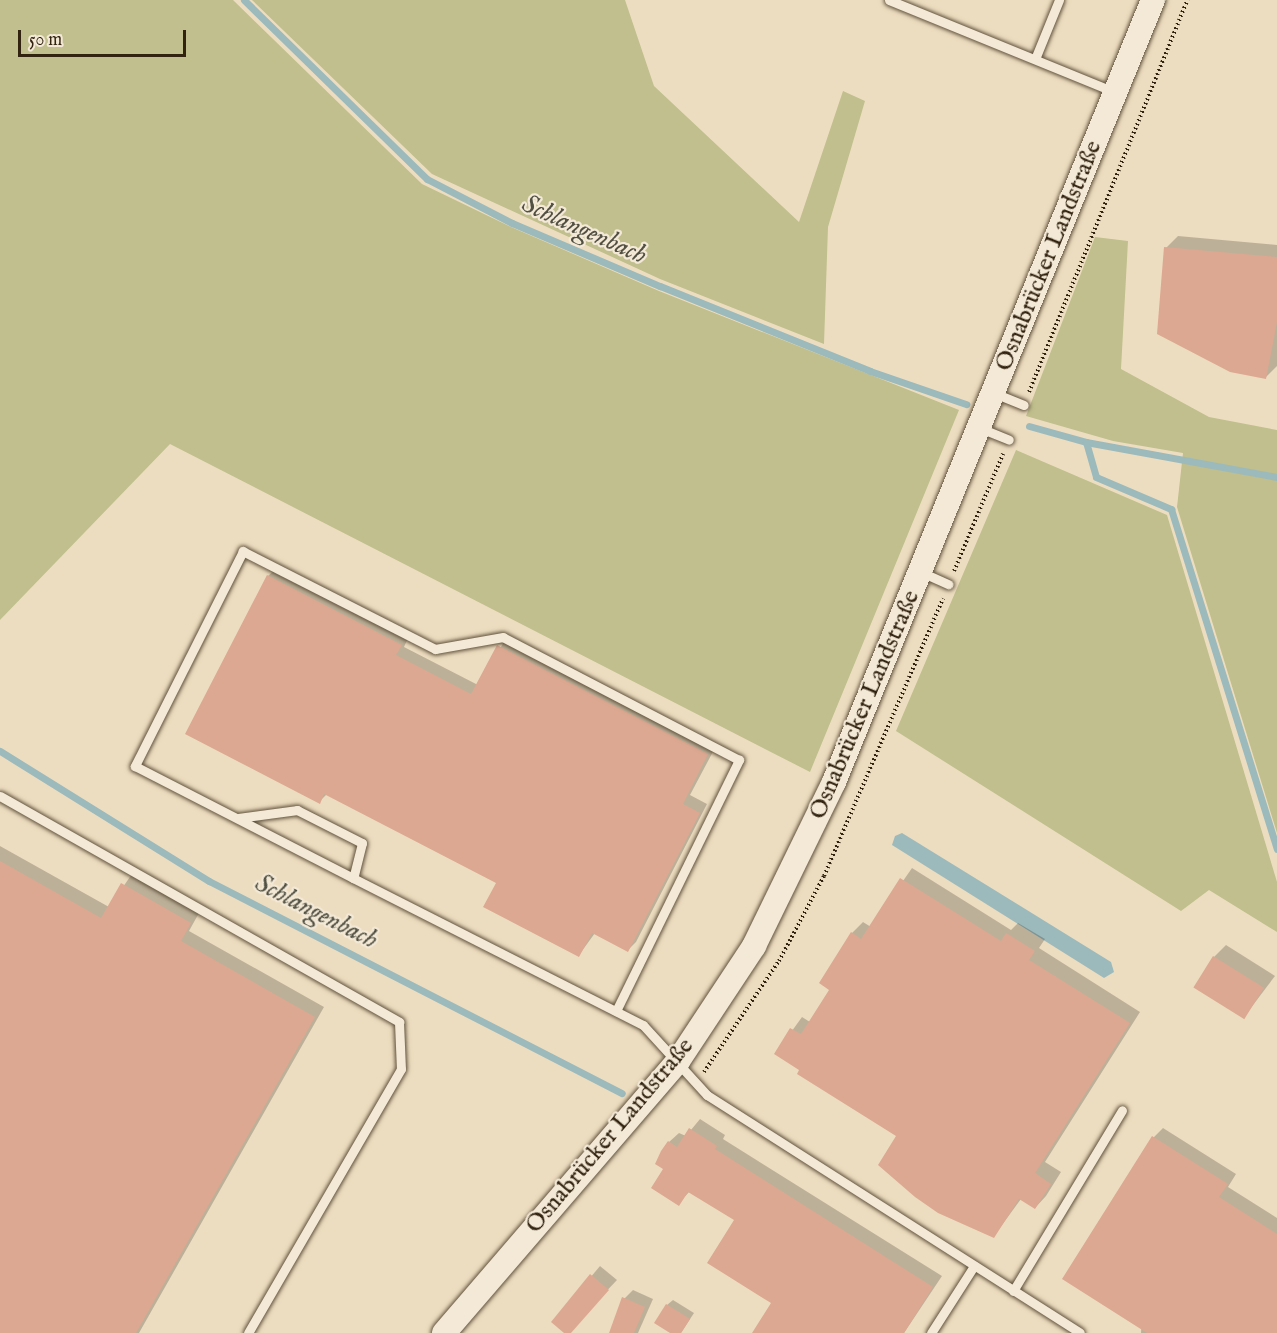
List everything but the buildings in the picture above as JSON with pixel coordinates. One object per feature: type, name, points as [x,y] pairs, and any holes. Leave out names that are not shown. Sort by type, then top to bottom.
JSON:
[{"type":"street","name":"Osnabrücker Landstraße","points":[[444,1333],[678,1061],[754,946],[798,862],[921,572],[1153,0]]},
{"type":"lane","points":[[889,0],[1116,92]]},
{"type":"lane","points":[[1035,59],[1059,0]]},
{"type":"lane","points":[[994,393],[1024,405]]},
{"type":"lane","points":[[980,428],[1009,440]]},
{"type":"lane","points":[[616,1011],[739,760],[503,637],[435,649],[243,551],[135,765],[643,1025],[707,1095],[1080,1333]]},
{"type":"lane","points":[[921,572],[948,584]]},
{"type":"lane","points":[[0,796],[399,1022],[401,1070],[248,1333]]},
{"type":"lane","points":[[238,818],[297,810],[362,843],[353,878]]},
{"type":"lane","points":[[1013,1291],[1122,1110]]},
{"type":"lane","points":[[931,1333],[974,1266]]},
{"type":"shaded area","points":[[0,0],[233,0],[422,184],[511,227],[659,291],[959,410],[810,772],[170,444],[0,620]]},
{"type":"shaded area","points":[[252,0],[625,0],[654,86],[799,222],[843,91],[865,101],[828,227],[824,344],[660,279],[432,174]]},
{"type":"shaded area","points":[[1095,237],[1128,241],[1121,369],[1209,417],[1277,430],[1277,833],[1177,507],[1183,453],[1113,441],[1026,416]]},
{"type":"shaded area","points":[[1016,450],[1167,515],[1277,882],[1277,932],[1209,890],[1181,911],[896,731]]},
{"type":"water","points":[[902,833],[1111,962],[1114,972],[1104,978],[892,845],[895,836]]},
{"type":"waterway","name":"Schlangenbach","points":[[244,0],[427,179],[512,223],[660,286],[870,371],[966,404]]},
{"type":"waterway","points":[[1029,426],[1086,442],[1277,477]]},
{"type":"waterway","points":[[1086,442],[1096,477],[1171,509],[1277,849]]},
{"type":"waterway","name":"Schlangenbach","points":[[0,751],[209,881],[622,1093]]}]
